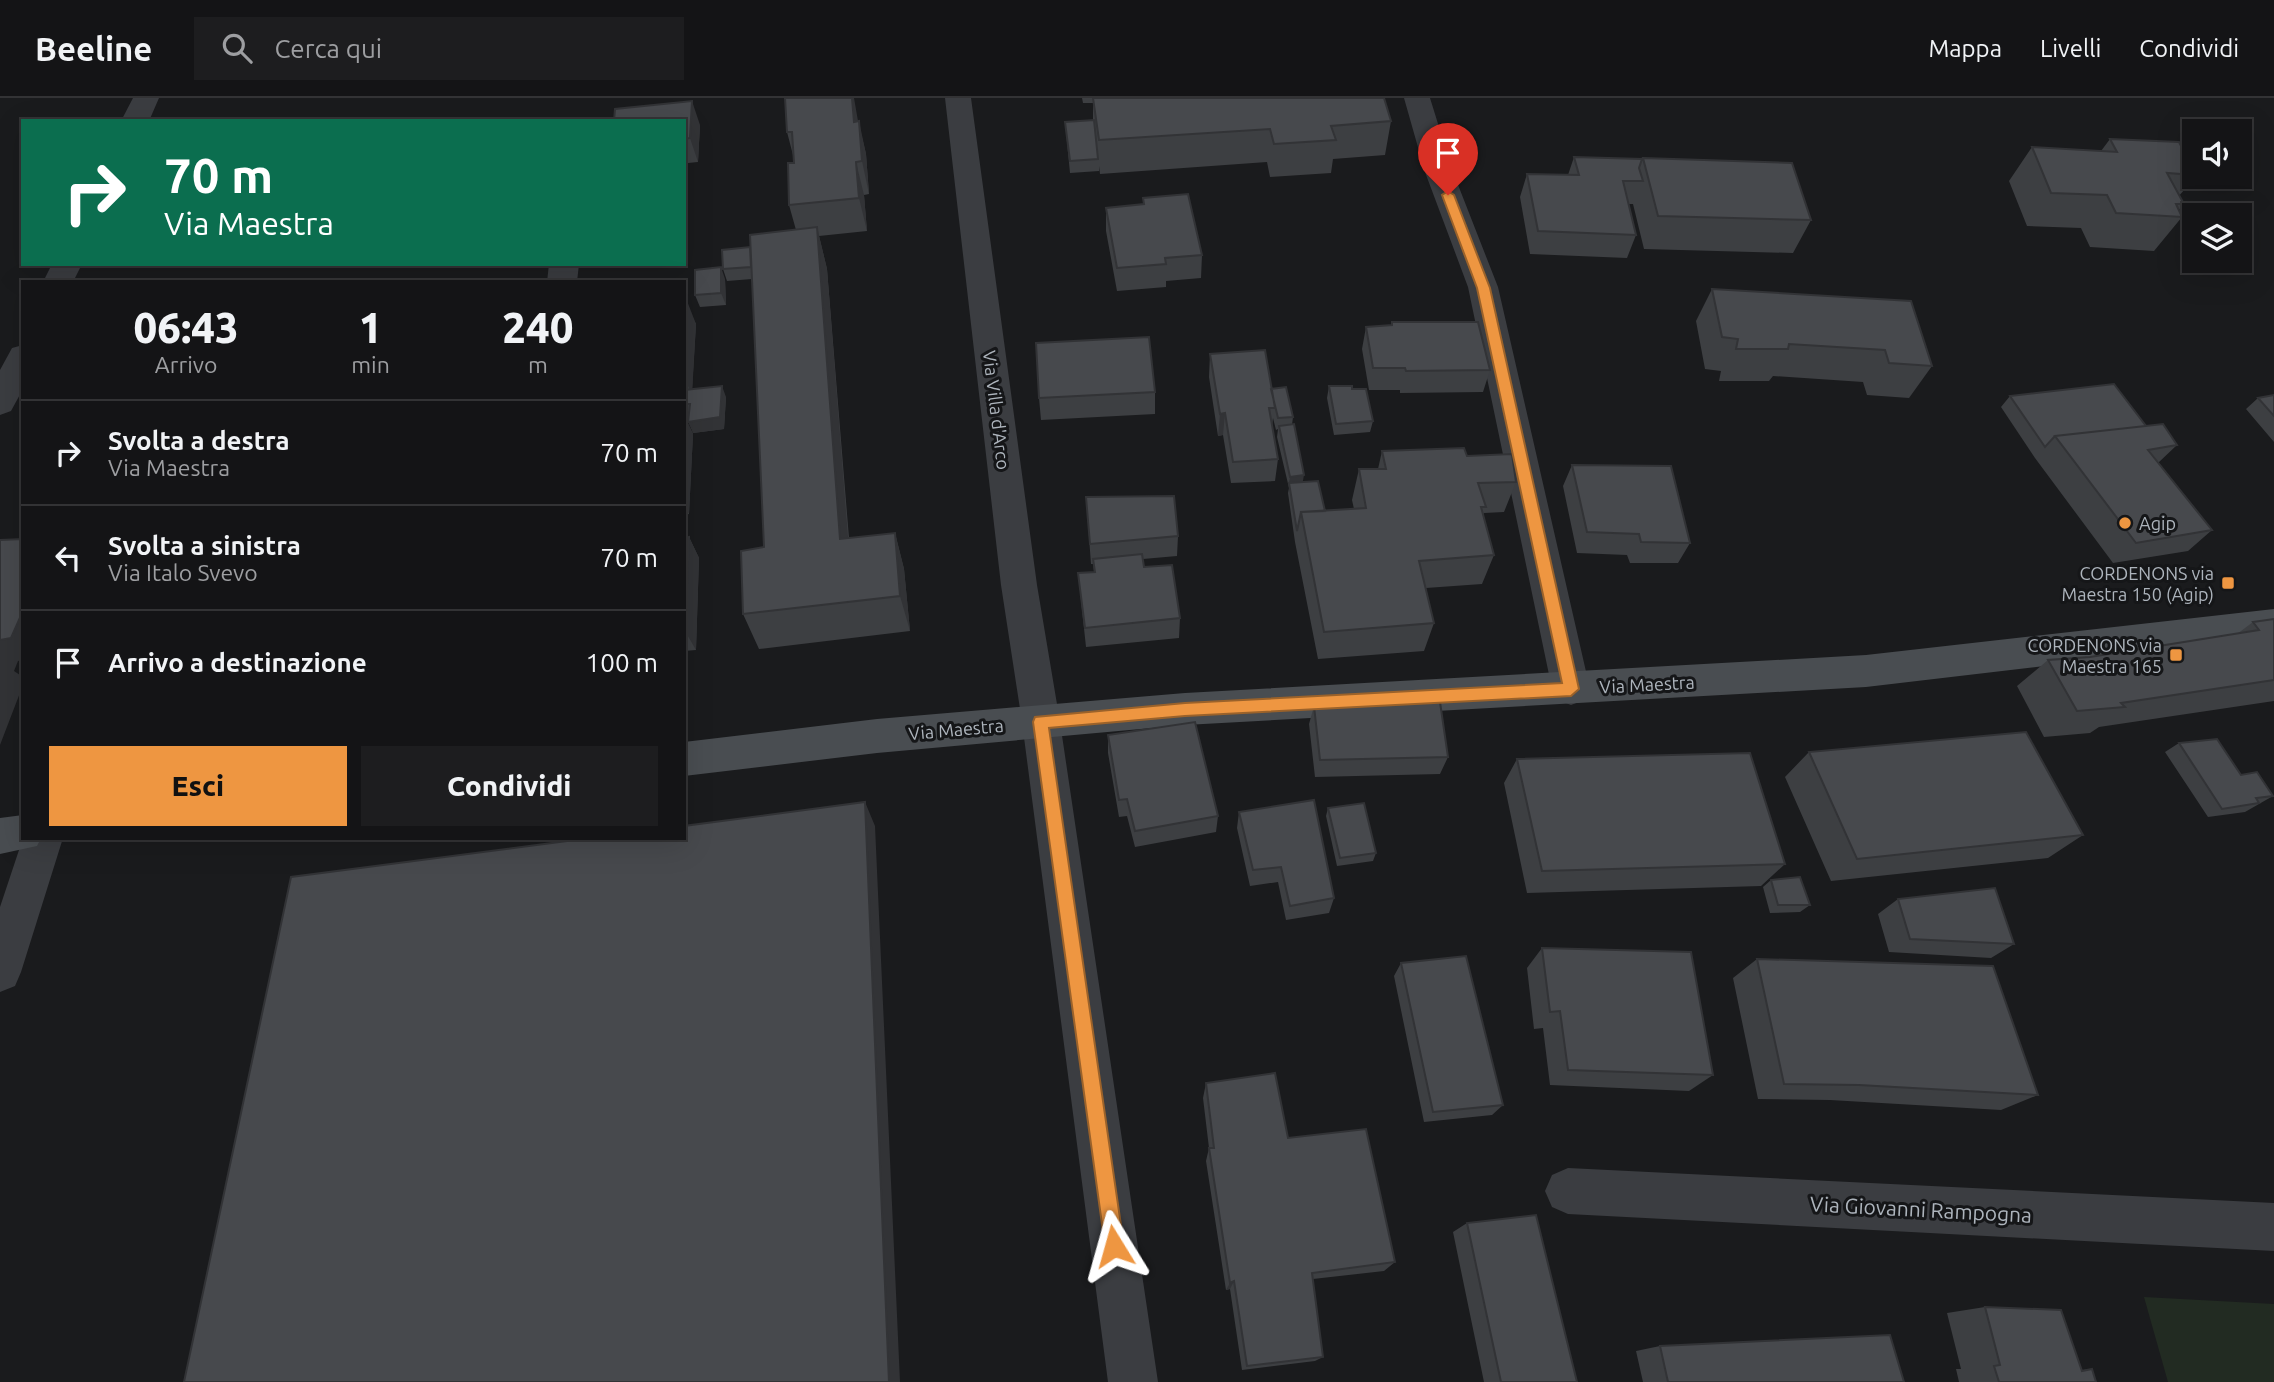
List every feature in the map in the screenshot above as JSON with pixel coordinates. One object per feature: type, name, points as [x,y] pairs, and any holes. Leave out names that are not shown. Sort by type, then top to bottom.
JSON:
[{"type":"main road","name":"Via Maestra","points":[[686,759],[877,736],[1185,709],[1866,671],[2274,624]]},
{"type":"main road","points":[[0,836],[21,833]]},
{"type":"street","points":[[136,119],[146,98]]},
{"type":"street","name":"Via Villa d'Arco","points":[[958,98],[1019,585],[1063,865],[1133,1382]]},
{"type":"street","points":[[1417,98],[1439,172],[1483,288],[1571,689]]},
{"type":"street","points":[[0,403],[21,360]]},
{"type":"street","points":[[0,972],[42,840]]},
{"type":"street","name":"Via Giovanni Rampogna","points":[[1568,1191],[2274,1227]]},
{"type":"shaded area","points":[[2144,1297],[2274,1304],[2274,1382],[2168,1382]]},
{"type":"building","points":[[785,98],[852,98],[854,122],[859,121],[862,161],[856,162],[859,198],[789,205],[788,163],[794,163],[792,132],[787,132]]},
{"type":"building","points":[[1093,98],[1384,98],[1391,121],[1331,126],[1336,140],[1274,144],[1270,129],[1099,140]]},
{"type":"building","points":[[692,101],[690,138],[686,139],[686,119],[614,119],[615,109]]},
{"type":"building","points":[[1094,120],[1098,159],[1070,161],[1065,122]]},
{"type":"building","points":[[2110,139],[2179,142],[2182,148],[2182,174],[2167,173],[2183,203],[2176,204],[2182,217],[2116,213],[2107,195],[2051,193],[2032,147],[2117,152]]},
{"type":"building","points":[[1574,157],[1642,159],[1639,168],[1643,181],[1623,181],[1636,235],[1538,231],[1527,174],[1579,175]]},
{"type":"building","points":[[1643,158],[1792,163],[1811,220],[1658,216]]},
{"type":"building","points":[[1188,194],[1202,255],[1165,258],[1166,264],[1117,268],[1106,208],[1144,204],[1143,198]]},
{"type":"building","points":[[817,227],[840,539],[895,533],[900,596],[743,614],[741,551],[764,547],[750,235]]},
{"type":"building","points":[[750,247],[751,267],[723,269],[722,250]]},
{"type":"building","points":[[721,267],[721,293],[695,295],[695,270]]},
{"type":"building","points":[[1712,289],[1911,301],[1932,366],[1889,363],[1885,350],[1789,344],[1788,349],[1736,349],[1738,339],[1722,337]]},
{"type":"building","points":[[1392,322],[1478,322],[1490,370],[1406,371],[1405,368],[1373,368],[1366,327],[1392,325]]},
{"type":"building","points":[[1149,337],[1155,392],[1039,398],[1036,343]]},
{"type":"building","points":[[1265,350],[1275,408],[1269,408],[1278,459],[1233,462],[1225,413],[1220,414],[1210,354]]},
{"type":"building","points":[[2114,384],[2146,426],[2055,436],[2045,447],[2010,396]]},
{"type":"building","points":[[722,386],[720,417],[688,422],[690,404],[686,404],[686,390]]},
{"type":"building","points":[[1329,386],[1366,389],[1373,421],[1336,424]]},
{"type":"building","points":[[1286,387],[1293,417],[1278,418],[1271,389]]},
{"type":"building","points":[[2274,395],[2274,416],[2258,398]]},
{"type":"building","points":[[1294,424],[1304,475],[1290,477],[1279,426]]},
{"type":"building","points":[[2163,424],[2177,445],[2148,450],[2212,530],[2136,543],[2055,436]]},
{"type":"building","points":[[1464,448],[1467,456],[1512,454],[1516,482],[1478,483],[1486,507],[1481,507],[1494,555],[1419,561],[1434,623],[1324,632],[1301,512],[1366,508],[1359,469],[1386,469],[1382,451]]},
{"type":"building","points":[[1572,465],[1671,466],[1690,543],[1641,542],[1639,534],[1587,532]]},
{"type":"building","points":[[1318,481],[1325,511],[1301,512],[1297,531],[1289,483]]},
{"type":"building","points":[[1174,496],[1178,536],[1090,544],[1086,497]]},
{"type":"building","points":[[689,537],[686,608],[686,538]]},
{"type":"building","points":[[21,539],[21,616],[11,638],[0,640],[0,540]]},
{"type":"building","points":[[1142,554],[1144,567],[1172,565],[1180,618],[1085,628],[1078,573],[1095,572],[1093,559]]},
{"type":"building","points":[[2274,619],[2274,680],[2121,703],[2125,707],[2077,711],[2048,660],[2090,657],[2259,630],[2253,622]]},
{"type":"building","points":[[1440,702],[1448,757],[1320,760],[1314,706]]},
{"type":"building","points":[[1195,722],[1218,816],[1135,831],[1127,799],[1119,800],[1108,735]]},
{"type":"building","points":[[2026,732],[2083,835],[1857,859],[1809,752]]},
{"type":"building","points":[[2217,739],[2241,775],[2257,772],[2273,796],[2256,798],[2259,803],[2222,809],[2179,743]]},
{"type":"building","points":[[1750,753],[1785,864],[1542,871],[1517,759]]},
{"type":"building","points":[[1314,800],[1334,898],[1290,906],[1281,867],[1253,870],[1239,812]]},
{"type":"building","points":[[865,802],[889,1382],[184,1382],[291,877],[575,840],[686,840],[686,826]]},
{"type":"building","points":[[1364,803],[1376,853],[1340,858],[1328,808]]},
{"type":"building","points":[[1800,877],[1810,905],[1778,905],[1771,880]]},
{"type":"building","points":[[1995,888],[2014,944],[1910,939],[1898,899]]},
{"type":"building","points":[[1542,948],[1691,952],[1713,1075],[1568,1070],[1560,1011],[1550,1012]]},
{"type":"building","points":[[1466,956],[1503,1105],[1433,1112],[1401,963]]},
{"type":"building","points":[[1757,959],[1993,966],[2038,1095],[1859,1085],[1784,1084]]},
{"type":"building","points":[[1275,1073],[1288,1138],[1366,1129],[1395,1262],[1312,1273],[1323,1357],[1247,1366],[1234,1281],[1230,1283],[1209,1148],[1214,1148],[1206,1083]]},
{"type":"building","points":[[1536,1215],[1577,1382],[1501,1382],[1467,1223]]},
{"type":"building","points":[[1985,1307],[2061,1310],[2082,1371],[2092,1369],[2096,1382],[1999,1382],[1994,1366],[2000,1365]]},
{"type":"building","points":[[1890,1335],[1904,1382],[1668,1382],[1660,1346]]},
{"type":"place","name":"Agip","points":[[2125,523]]},
{"type":"place","name":"CORDENONS via Maestra 150 (Agip)","points":[[2228,583]]},
{"type":"place","name":"CORDENONS via Maestra 165","points":[[2176,655]]},
{"type":"route","points":[[1114,1246],[1041,722],[1185,709],[1571,689],[1483,288],[1448,195]]}]
